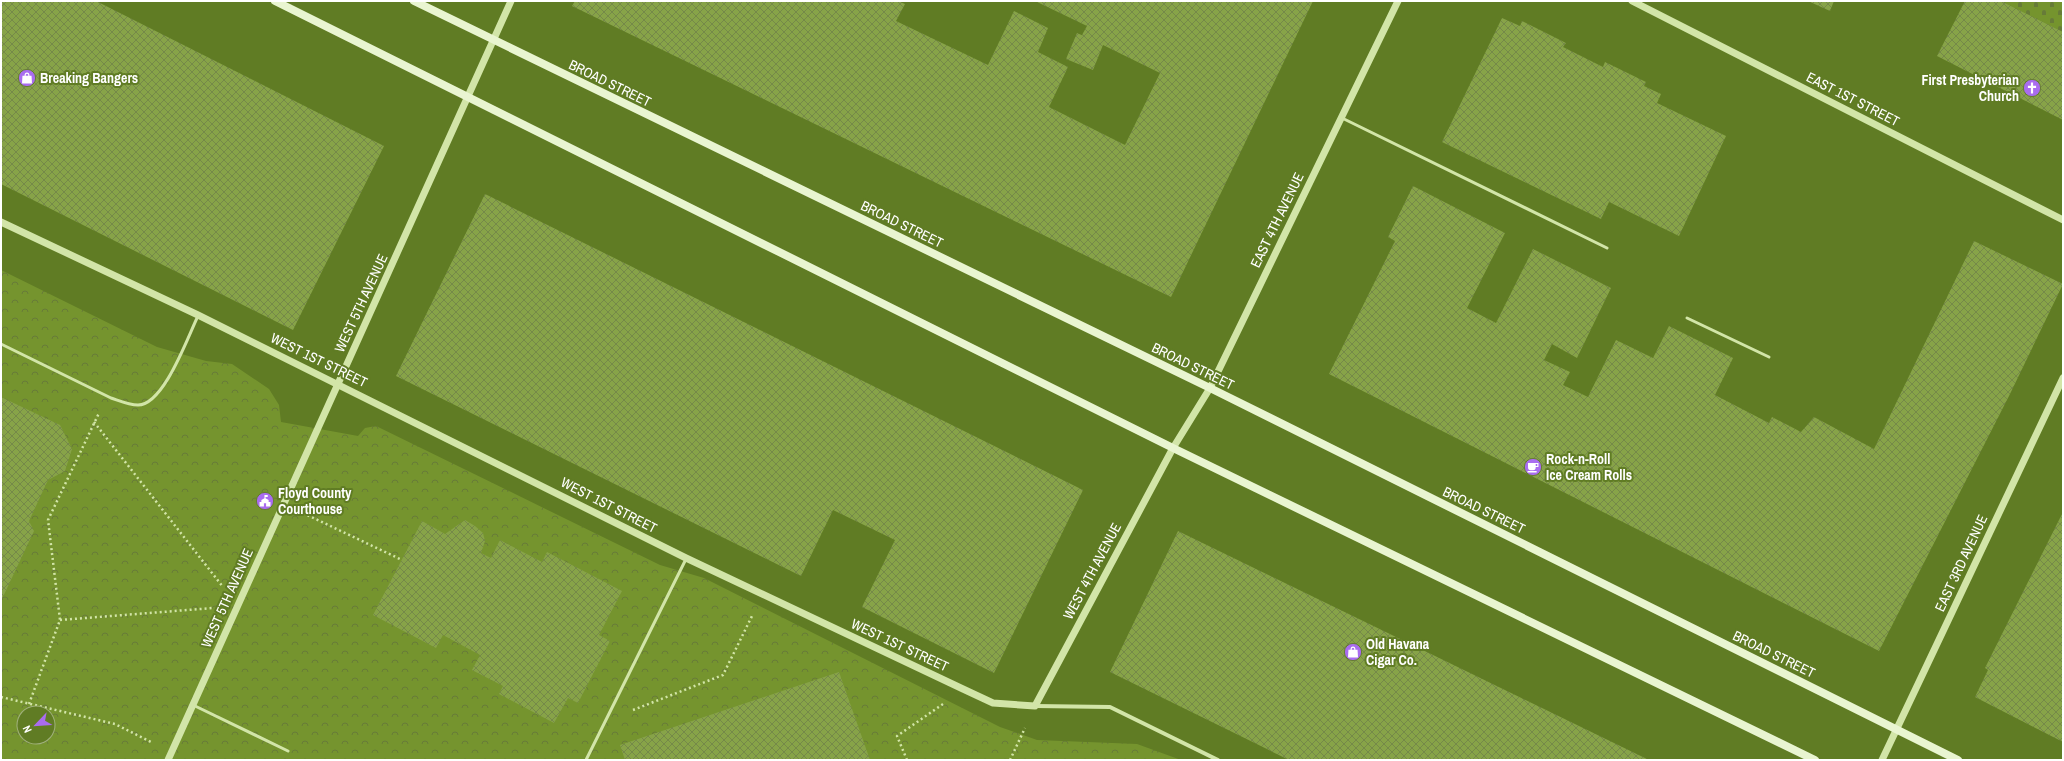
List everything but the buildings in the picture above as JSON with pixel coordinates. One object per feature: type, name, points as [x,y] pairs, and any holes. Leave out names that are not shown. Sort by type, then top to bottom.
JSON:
[{"type":"main road","points":[[275,1],[1173,448],[1815,760]]},
{"type":"main road","name":"BROAD STREET","points":[[414,1],[1210,388],[1958,760]]},
{"type":"street","name":"WEST 5TH AVENUE","points":[[168,760],[510,1]]},
{"type":"street","name":"EAST 4TH AVENUE","points":[[1173,448],[1210,388],[1398,1]]},
{"type":"street","name":"EAST 1ST STREET","points":[[1632,1],[2063,220]]},
{"type":"street","name":"WEST 1ST STREET","points":[[1,222],[198,315],[686,558],[993,703],[1035,706],[1110,707],[1218,760]]},
{"type":"street","name":"EAST 3RD AVENUE","points":[[1882,760],[2063,378]]},
{"type":"street","name":"WEST 4TH AVENUE","points":[[1035,706],[1173,448]]},
{"type":"lane","points":[[1342,118],[1607,248]]},
{"type":"lane","points":[[1,344],[107,396],[124,403],[140,405],[156,397],[166,383],[198,315]]},
{"type":"lane","points":[[1687,318],[1769,358]]},
{"type":"lane","points":[[586,760],[686,558]]},
{"type":"lane","points":[[193,705],[288,751]]},
{"type":"path","points":[[29,704],[60,620],[48,520],[107,396]]},
{"type":"path","points":[[94,422],[238,606]]},
{"type":"path","points":[[284,504],[402,560]]},
{"type":"path","points":[[606,720],[723,675],[762,594]]},
{"type":"path","points":[[60,620],[238,606]]},
{"type":"path","points":[[907,760],[898,736],[963,689]]},
{"type":"path","points":[[1,697],[115,724],[172,753]]},
{"type":"path","points":[[1010,760],[1035,706]]},
{"type":"green space","points":[[2001,1],[2063,1],[2063,32]]},
{"type":"green space","name":"Floyd County Courthouse","points":[[1,270],[157,347],[206,361],[232,364],[269,389],[279,405],[281,422],[358,436],[365,428],[376,426],[660,565],[704,578],[1000,727],[1037,740],[1137,744],[1181,760],[1,760]]},
{"type":"place","name":"Breaking Bangers","points":[[27,78]]},
{"type":"place","name":"First Presbyterian Church","points":[[2032,88]]},
{"type":"place","name":"Rock-n-Roll Ice Cream Rolls","points":[[1533,467]]},
{"type":"place","name":"Floyd County Courthouse","points":[[265,501]]},
{"type":"place","name":"Old Havana Cigar Co.","points":[[1353,652]]}]
